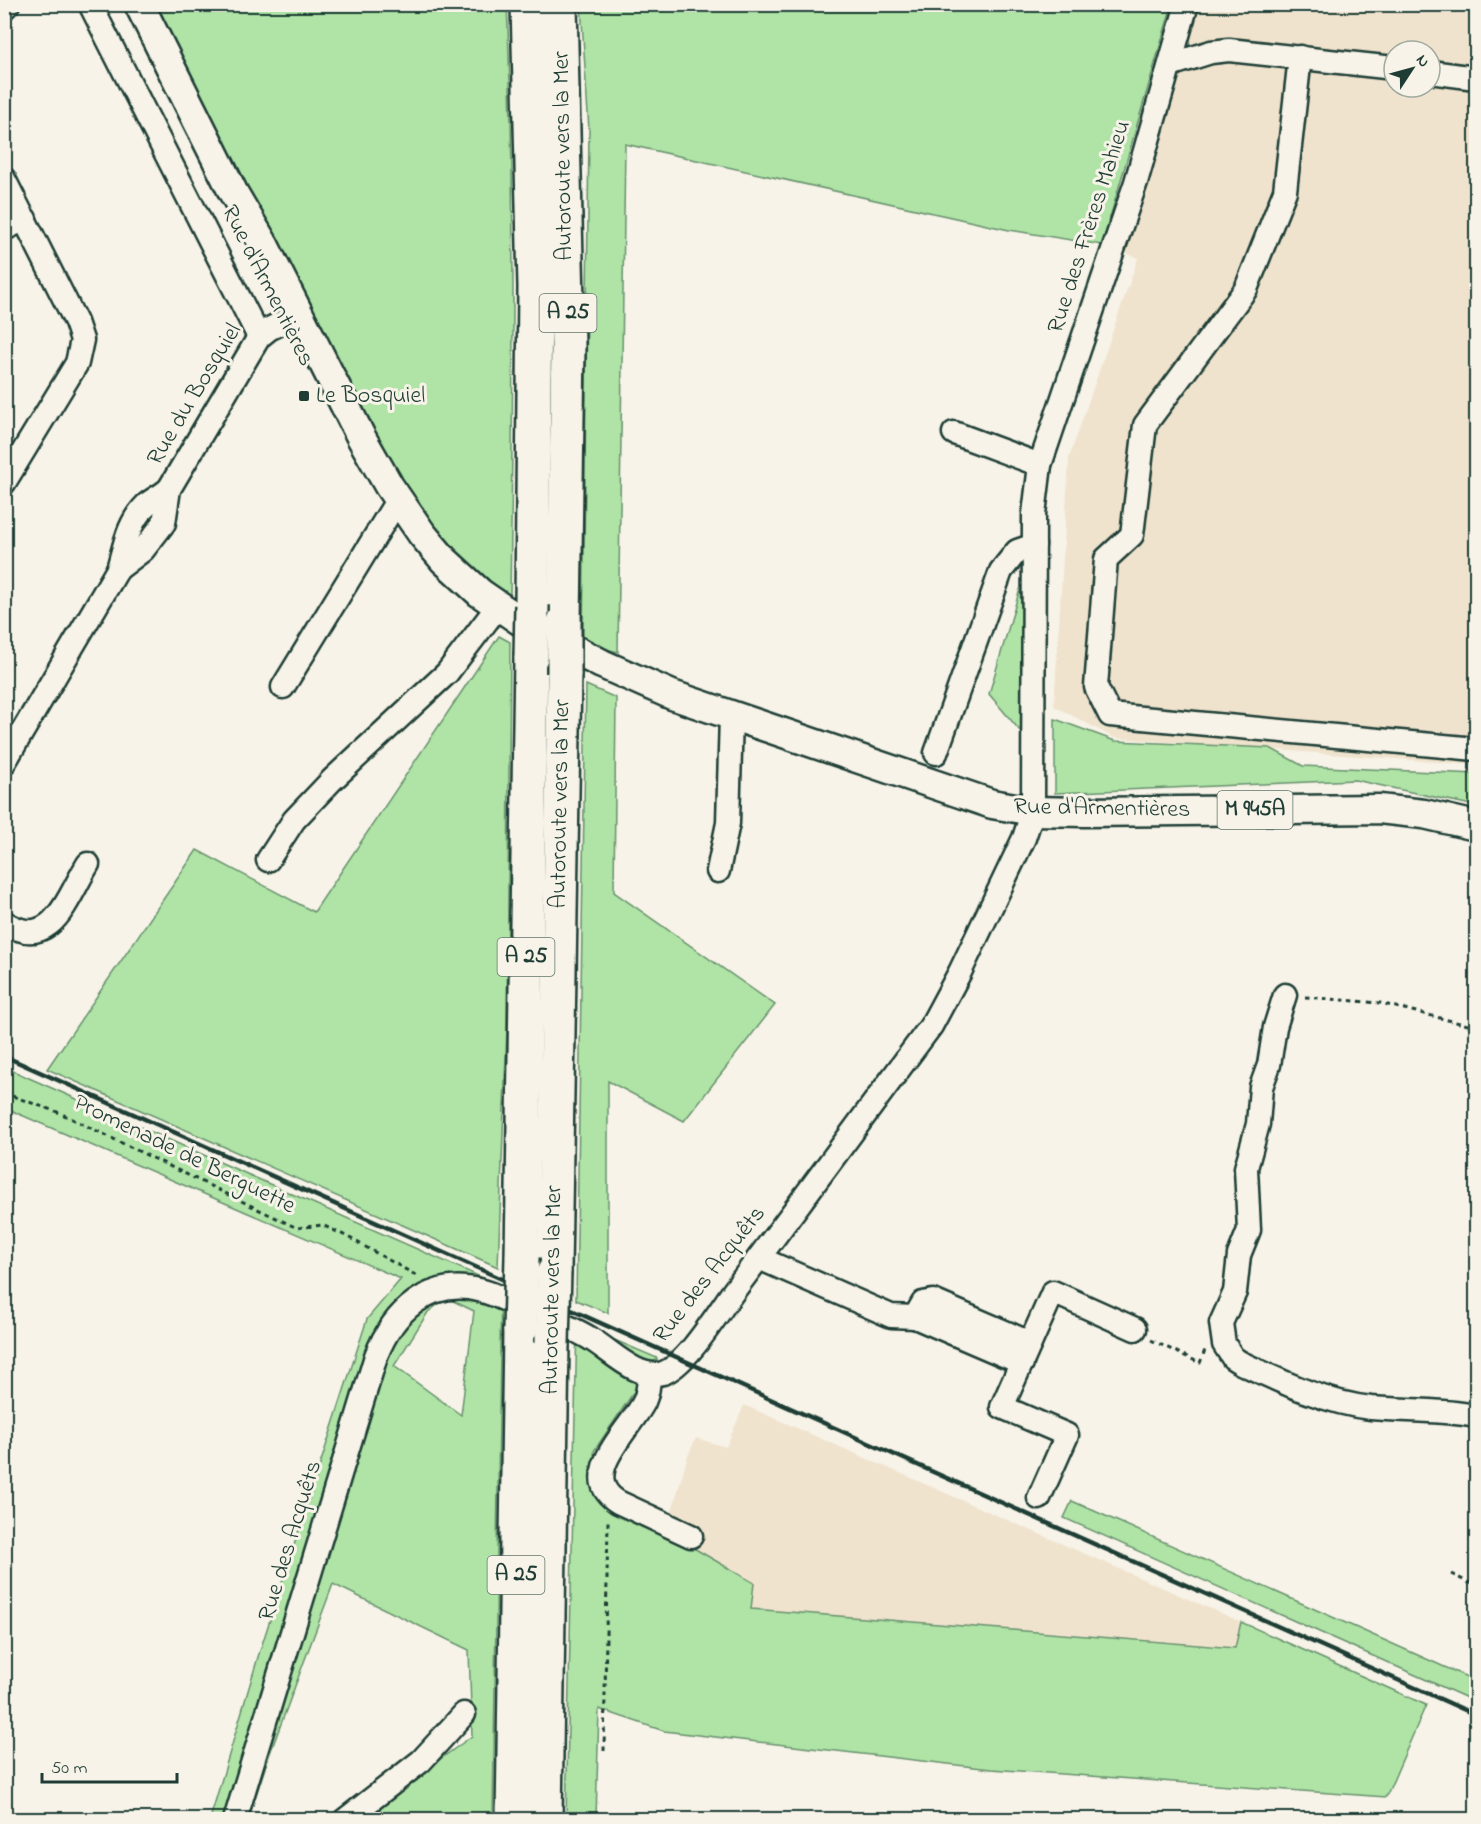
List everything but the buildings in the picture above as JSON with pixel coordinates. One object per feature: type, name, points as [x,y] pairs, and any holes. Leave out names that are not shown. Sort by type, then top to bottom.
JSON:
[{"type":"highway","name":"A 25","points":[[513,1820],[535,287],[528,4]]},
{"type":"highway","name":"Autoroute vers la Mer","points":[[545,1820],[568,346],[560,4]]},
{"type":"main road","name":"Rue d'Armentières","points":[[124,4],[291,318],[361,437],[393,507],[495,611],[672,695],[992,804],[1033,811],[1370,809],[1417,813],[1476,826]]},
{"type":"main road","name":"Rue d'Armentières","points":[[139,4],[233,192],[263,243],[291,318]]},
{"type":"street","points":[[4,8],[8,4]]},
{"type":"street","name":"Rue d'Armentières","points":[[90,4],[259,338]]},
{"type":"street","name":"Rue des Frères Mahieu","points":[[1033,811],[1034,502],[1040,465],[1136,182],[1187,4]]},
{"type":"street","points":[[1170,65],[1211,52],[1229,50],[1382,67]]},
{"type":"street","points":[[1300,57],[1285,191],[1246,289],[1145,425],[1132,535],[1106,559],[1096,687],[1110,715],[1476,749]]},
{"type":"street","points":[[1442,74],[1476,78]]},
{"type":"street","points":[[4,179],[76,322],[82,348],[76,363],[4,483]]},
{"type":"street","points":[[4,229],[25,219]]},
{"type":"street","name":"Rue du Bosquiel","points":[[4,763],[118,569],[153,540],[164,523],[170,489],[259,338],[269,329],[291,318]]},
{"type":"street","points":[[954,434],[1040,465]]},
{"type":"street","points":[[283,687],[393,507]]},
{"type":"street","points":[[936,753],[1001,571],[1017,551],[1034,545]]},
{"type":"street","points":[[268,860],[294,820],[332,780],[447,672],[495,611]]},
{"type":"street","points":[[718,871],[728,823],[730,715]]},
{"type":"street","name":"Rue des Acquêts","points":[[235,1820],[376,1356],[390,1326],[405,1309],[422,1297],[444,1289],[469,1288],[492,1294],[583,1334],[649,1374],[668,1370],[681,1359],[759,1258],[931,1026],[1024,838],[1033,811]]},
{"type":"street","points":[[4,922],[28,933],[45,929],[55,919],[88,864]]},
{"type":"street","points":[[1285,995],[1275,1027],[1269,1065],[1261,1087],[1258,1124],[1246,1168],[1249,1230],[1239,1255],[1235,1292],[1222,1317],[1222,1338],[1228,1352],[1241,1363],[1322,1397],[1370,1408],[1429,1409],[1476,1416]]},
{"type":"street","points":[[759,1258],[891,1316],[915,1317],[1026,1353]]},
{"type":"street","points":[[1040,1498],[1067,1435],[1002,1407],[1053,1292],[1135,1329]]},
{"type":"street","points":[[649,1374],[645,1400],[604,1464],[602,1478],[608,1494],[618,1502],[691,1536]]},
{"type":"street","points":[[345,1820],[421,1761],[464,1714]]},
{"type":"path","points":[[1285,995],[1380,1003],[1476,1027]]},
{"type":"path","name":"Promenade de Berguette","points":[[4,1093],[60,1113],[297,1228],[321,1225],[346,1236],[444,1289]]},
{"type":"path","points":[[1135,1329],[1142,1336],[1200,1363],[1209,1341],[1222,1338]]},
{"type":"path","points":[[604,1751],[608,1494]]},
{"type":"path","points":[[1451,1574],[1476,1586]]},
{"type":"shaded area","points":[[1200,5],[1476,5],[1476,765],[1114,738],[1054,706],[1069,458],[1138,258],[1123,252]]},
{"type":"shaded area","points":[[744,1405],[1241,1622],[1235,1648],[751,1609],[666,1532],[687,1458],[696,1438],[726,1447]]},
{"type":"green space","points":[[154,5],[507,5],[513,227],[510,598],[474,572],[441,537],[410,496],[381,449]]},
{"type":"green space","points":[[581,5],[1172,5],[1102,245],[1009,230],[625,144],[618,652],[583,643],[589,130]]},
{"type":"green space","points":[[1020,589],[1023,622],[1021,732],[989,694]]},
{"type":"green space","points":[[499,636],[510,642],[507,1027],[498,1267],[47,1069],[197,850],[314,912]]},
{"type":"green space","points":[[586,685],[616,698],[614,892],[775,1005],[684,1121],[608,1081],[608,1313],[576,1300]]},
{"type":"green space","points":[[1055,719],[1115,741],[1270,748],[1303,766],[1476,774],[1476,806],[1355,780],[1055,793]]},
{"type":"green space","points":[[4,1067],[501,1286],[493,1819],[358,1819],[472,1736],[469,1650],[333,1584],[248,1819],[210,1819],[258,1657],[367,1319],[401,1279],[5,1108]],"holes":[[[447,1298],[474,1311],[461,1415],[394,1366],[428,1312]]]},
{"type":"green space","points":[[577,1324],[657,1358],[594,1451],[598,1499],[666,1532],[754,1583],[751,1609],[1235,1648],[1241,1622],[1426,1705],[1386,1797],[991,1769],[664,1731],[599,1709],[596,1819],[566,1820]]},
{"type":"green space","points":[[1072,1501],[1476,1681],[1476,1702],[1064,1518]]},
{"type":"railway","points":[[4,1056],[1476,1715]]},
{"type":"place","name":"Le Bosquiel","points":[[304,396]]}]
